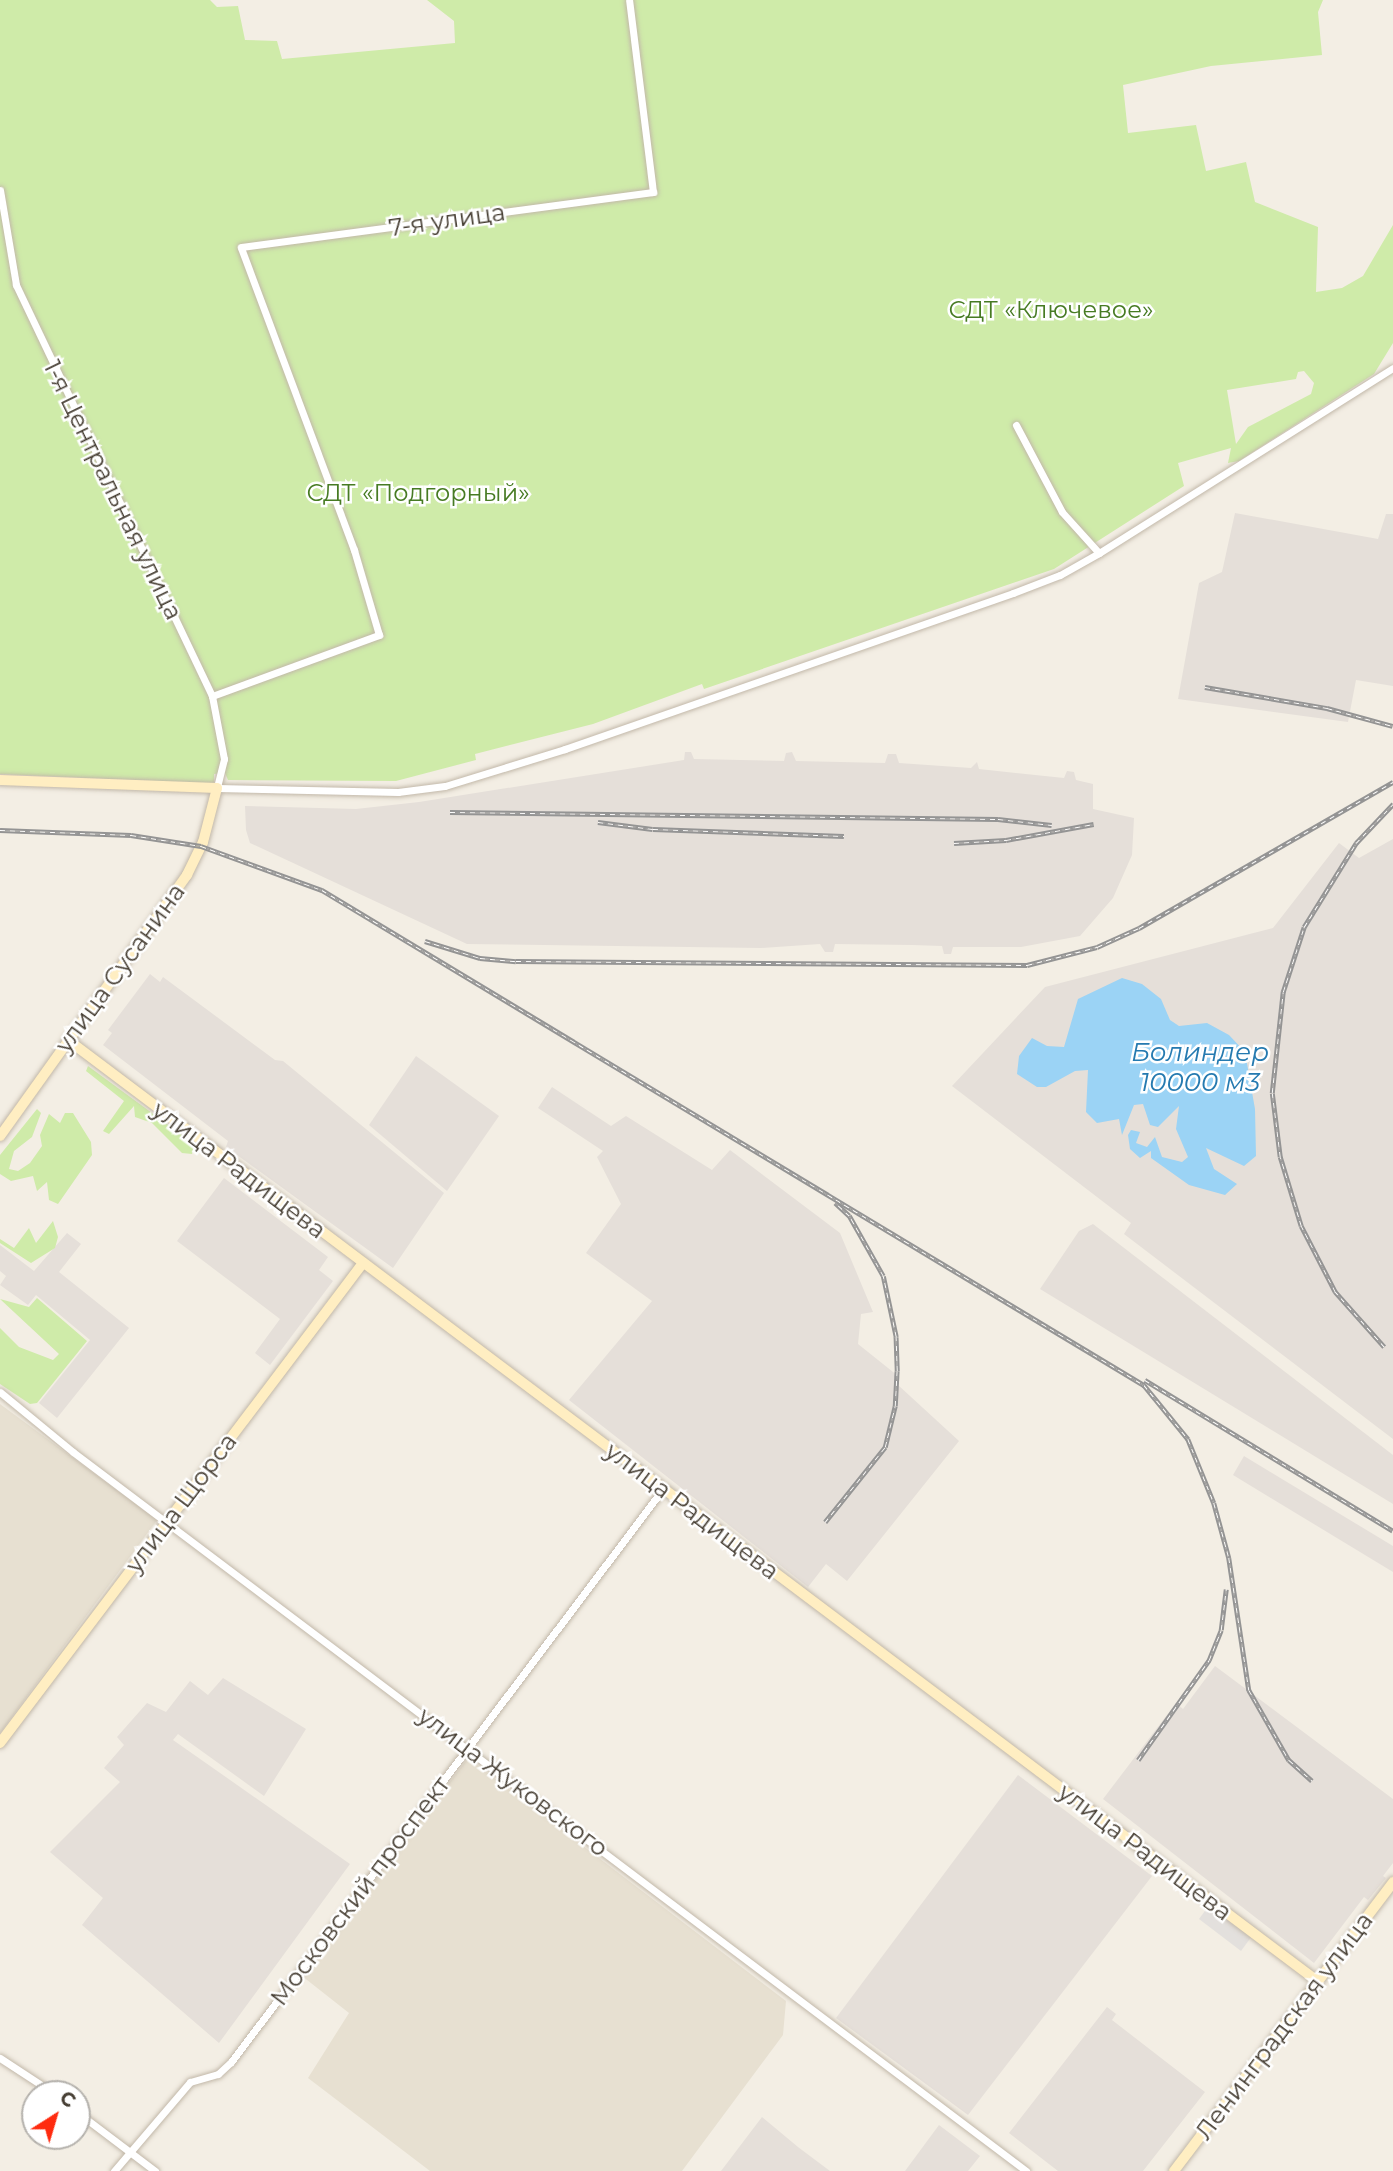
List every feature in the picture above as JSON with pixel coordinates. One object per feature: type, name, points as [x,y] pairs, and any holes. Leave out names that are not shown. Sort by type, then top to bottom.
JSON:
[{"type":"street","name":"7-я улица","points":[[212,695],[379,635],[354,550],[241,247],[653,192],[629,0]]},
{"type":"street","name":"1-я Центральная улица","points":[[0,190],[16,285],[212,695],[224,759],[217,788]]},
{"type":"street","points":[[0,780],[398,792],[444,786],[565,749],[1060,575],[1393,368]]},
{"type":"street","points":[[1016,425],[1062,512],[1099,553]]},
{"type":"street","name":"улица Сусанина","points":[[0,1136],[68,1040],[110,988],[187,875],[203,842],[217,788]]},
{"type":"street","name":"улица Радищева","points":[[68,1040],[1317,1981]]},
{"type":"street","name":"улица Щорса","points":[[0,1743],[363,1263]]},
{"type":"street","name":"улица Жуковского","points":[[0,1392],[73,1452],[168,1521],[1026,2171]]},
{"type":"street","name":"Московский проспект","points":[[114,2171],[190,2082],[218,2074],[231,2062],[378,1862],[470,1749],[663,1489]]},
{"type":"street","name":"Ленинградская улица","points":[[1174,2171],[1393,1882]]},
{"type":"street","points":[[0,2058],[34,2080]]},
{"type":"street","points":[[91,2123],[155,2171]]},
{"type":"shaded area","points":[[1235,513],[1378,539],[1386,514],[1393,514],[1393,686],[1356,680],[1348,722],[1178,699],[1199,583],[1222,572]]},
{"type":"shaded area","points":[[685,752],[691,752],[694,759],[784,761],[786,753],[792,752],[796,761],[885,763],[888,754],[896,754],[899,763],[971,768],[977,762],[979,769],[1064,778],[1067,771],[1074,772],[1076,780],[1093,784],[1093,809],[1134,818],[1132,855],[1113,898],[1080,936],[1021,947],[953,947],[951,954],[944,954],[942,946],[912,945],[835,944],[833,952],[825,952],[820,944],[761,948],[467,944],[250,843],[246,830],[245,806],[356,809],[419,802],[684,760]]},
{"type":"shaded area","points":[[1393,839],[1393,1439],[1124,1234],[1131,1223],[952,1086],[1045,987],[1273,928],[1339,843],[1359,858]]},
{"type":"shaded area","points":[[150,974],[160,982],[163,977],[275,1060],[283,1061],[444,1193],[393,1268],[226,1147],[228,1141],[103,1045],[112,1033],[108,1030]]},
{"type":"shaded area","points":[[416,1056],[499,1116],[447,1191],[369,1125]]},
{"type":"shaded area","points":[[552,1087],[611,1126],[626,1116],[712,1170],[730,1150],[840,1233],[873,1312],[861,1314],[858,1344],[898,1376],[898,1385],[959,1441],[847,1581],[826,1564],[808,1587],[569,1400],[652,1301],[586,1253],[621,1204],[597,1157],[603,1151],[538,1108]]},
{"type":"shaded area","points":[[224,1178],[328,1257],[319,1270],[333,1281],[270,1365],[255,1353],[280,1319],[177,1241]]},
{"type":"shaded area","points":[[1093,1224],[1393,1455],[1393,1504],[1040,1289],[1079,1231]]},
{"type":"shaded area","points":[[67,1233],[81,1244],[59,1272],[129,1328],[57,1418],[39,1403],[90,1340],[36,1295],[28,1305],[0,1285],[6,1276],[0,1271],[0,1245],[34,1271]]},
{"type":"shaded area","points":[[0,1404],[157,1520],[0,1733]]},
{"type":"shaded area","points":[[1244,1456],[1393,1546],[1393,1572],[1233,1475]]},
{"type":"shaded area","points":[[1215,1666],[1393,1799],[1393,1863],[1383,1876],[1386,1878],[1368,1900],[1364,1897],[1314,1963],[1103,1799],[1176,1703],[1183,1709]]},
{"type":"shaded area","points":[[223,1678],[306,1729],[264,1796],[178,1734],[173,1740],[350,1864],[219,2043],[82,1925],[103,1898],[50,1852],[120,1782],[104,1768],[124,1745],[117,1737],[147,1703],[166,1712],[190,1681],[208,1695]]},
{"type":"shaded area","points":[[468,1758],[786,2001],[783,2035],[682,2171],[430,2171],[308,2078],[349,2013],[302,1976]]},
{"type":"shaded area","points":[[1018,1775],[1152,1876],[968,2115],[836,2018]]},
{"type":"shaded area","points":[[1210,1904],[1252,1936],[1241,1951],[1199,1919]]},
{"type":"shaded area","points":[[1107,2007],[1116,2014],[1112,2020],[1205,2092],[1143,2171],[1058,2171],[1009,2133]]},
{"type":"shaded area","points":[[762,2117],[798,2147],[830,2171],[721,2171]]},
{"type":"shaded area","points":[[939,2125],[980,2156],[968,2171],[905,2171]]},
{"type":"green space","points":[[0,0],[210,0],[217,7],[238,6],[245,40],[277,41],[282,59],[455,43],[454,21],[427,0],[1323,0],[1318,12],[1322,55],[1211,66],[1123,85],[1128,133],[1196,125],[1206,171],[1246,162],[1255,202],[1318,227],[1316,292],[1342,288],[1363,276],[1393,225],[1393,343],[1374,374],[1239,461],[1228,463],[1231,448],[1178,463],[1184,486],[1054,569],[704,689],[702,684],[593,724],[475,754],[476,760],[396,781],[228,780],[225,773],[214,774],[214,784],[0,774]],"holes":[[[1304,371],[1314,383],[1311,394],[1248,427],[1236,444],[1227,390],[1296,379],[1298,372]]]},
{"type":"green space","points":[[88,1066],[186,1138],[194,1145],[192,1154],[182,1153],[152,1123],[135,1117],[134,1106],[109,1134],[103,1131],[124,1101],[86,1071]]},
{"type":"green space","points":[[37,1109],[41,1113],[32,1137],[14,1151],[9,1169],[18,1171],[30,1163],[42,1146],[40,1135],[49,1114],[60,1123],[65,1113],[73,1113],[91,1142],[92,1155],[58,1204],[49,1200],[47,1182],[37,1191],[33,1176],[11,1181],[0,1174],[0,1155]]},
{"type":"green space","points":[[53,1221],[58,1237],[55,1248],[31,1263],[0,1243],[0,1239],[14,1248],[29,1228],[36,1243]]},
{"type":"green space","points":[[37,1298],[87,1341],[37,1403],[30,1404],[0,1384],[0,1328],[19,1347],[53,1360],[59,1354],[0,1299],[29,1307]]},
{"type":"water","name":"Болиндер 10000 м3","points":[[1122,978],[1142,984],[1161,999],[1170,1020],[1179,1026],[1207,1023],[1229,1035],[1245,1052],[1255,1109],[1256,1156],[1244,1166],[1206,1148],[1214,1169],[1237,1184],[1225,1195],[1189,1185],[1151,1158],[1151,1151],[1140,1158],[1130,1149],[1128,1135],[1131,1130],[1140,1132],[1136,1143],[1147,1147],[1155,1137],[1162,1157],[1182,1162],[1188,1157],[1176,1129],[1179,1106],[1158,1127],[1150,1125],[1143,1104],[1134,1105],[1122,1135],[1119,1119],[1097,1123],[1086,1112],[1088,1070],[1075,1071],[1046,1087],[1037,1087],[1017,1074],[1019,1056],[1032,1038],[1047,1046],[1064,1047],[1078,999]]},
{"type":"railway","points":[[1205,687],[1327,708],[1393,726]]},
{"type":"railway","points":[[425,941],[480,958],[516,961],[1027,965],[1097,947],[1139,928],[1393,782]]},
{"type":"railway","points":[[1384,1347],[1335,1292],[1301,1226],[1280,1157],[1272,1093],[1283,992],[1304,927],[1356,843],[1393,804]]},
{"type":"railway","points":[[450,812],[998,819],[1052,825]]},
{"type":"railway","points":[[598,822],[653,829],[844,836]]},
{"type":"railway","points":[[954,843],[1006,840],[1094,824]]},
{"type":"railway","points":[[0,830],[131,835],[201,846],[322,890],[1144,1385],[1188,1439],[1214,1503],[1229,1558],[1249,1690],[1289,1760],[1312,1781]]},
{"type":"railway","points":[[825,1522],[885,1447],[895,1406],[897,1371],[896,1337],[883,1276],[849,1216],[835,1203]]},
{"type":"railway","points":[[1145,1380],[1393,1531]]},
{"type":"railway","points":[[1138,1760],[1209,1660],[1221,1630],[1226,1589]]},
{"type":"park label","name":"СДТ «Ключевое»","points":[[1051,310]]},
{"type":"park label","name":"СДТ «Подгорный»","points":[[418,493]]}]
